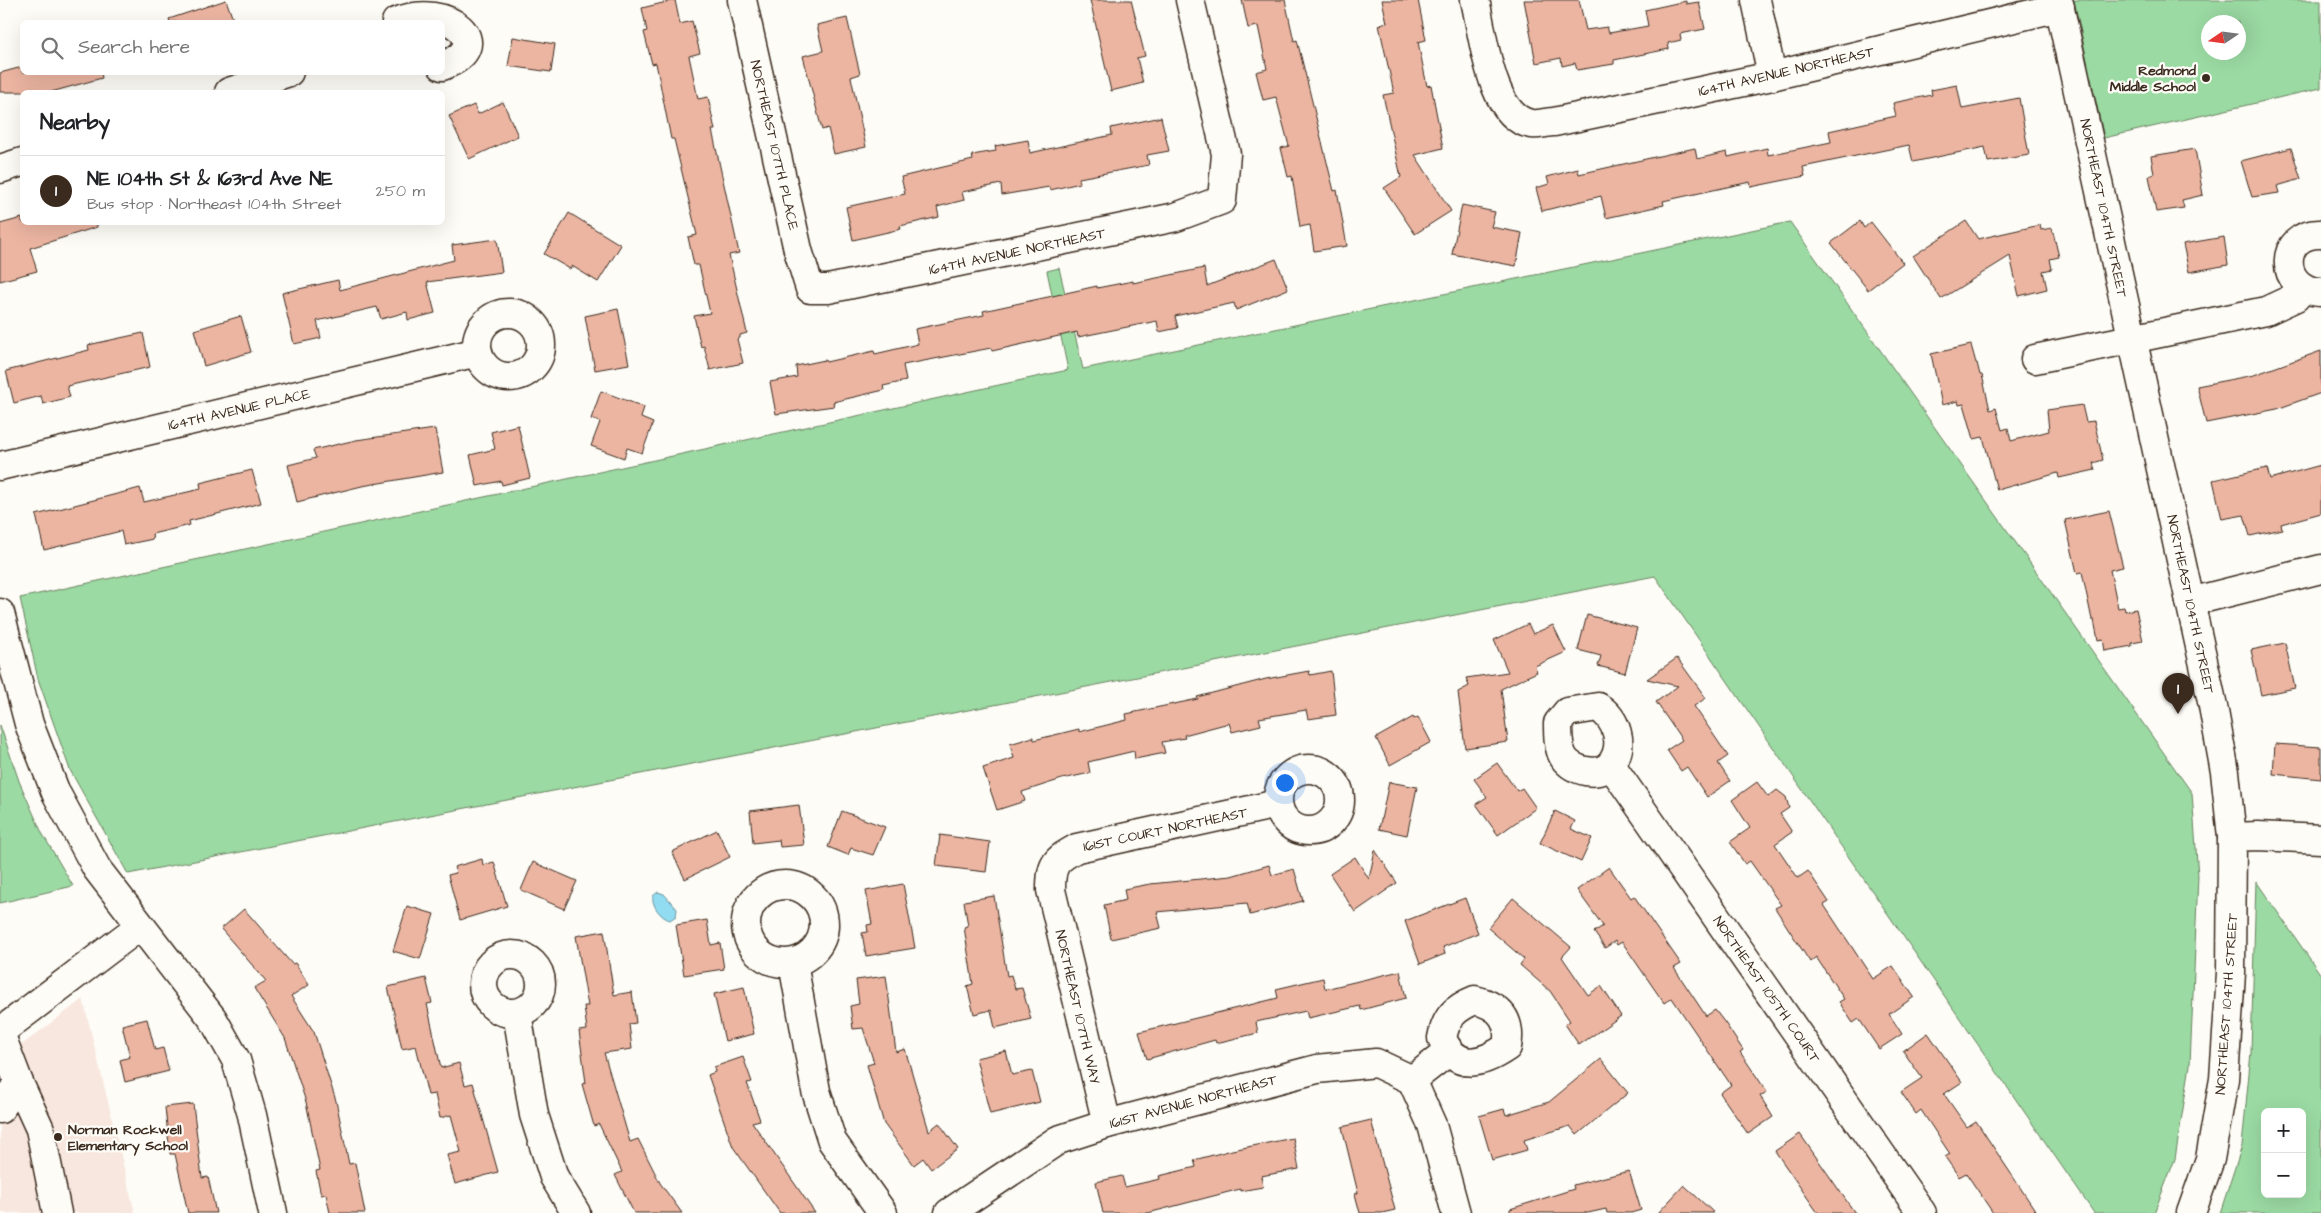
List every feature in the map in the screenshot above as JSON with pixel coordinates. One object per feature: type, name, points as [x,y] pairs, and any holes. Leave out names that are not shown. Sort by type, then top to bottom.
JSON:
[{"type":"street","name":"NORTHEAST 107TH PLACE","points":[[742,0],[798,250],[810,289]]},
{"type":"street","name":"164TH AVENUE NORTHEAST","points":[[810,289],[844,287],[1112,231],[1176,217],[1222,200],[1226,154],[1190,0]]},
{"type":"street","name":"164TH AVENUE NORTHEAST","points":[[1475,0],[1492,75],[1500,98],[1513,114],[1531,124],[1554,122],[1772,76],[2059,3]]},
{"type":"street","points":[[1756,0],[1772,76]]},
{"type":"street","points":[[399,20],[413,9],[432,3],[441,3],[459,13],[464,21],[467,41],[458,58],[445,64]]},
{"type":"street","name":"NORTHEAST 104TH STREET","points":[[2059,3],[2226,772],[2232,837],[2231,973],[2224,1079],[2210,1158],[2191,1213]]},
{"type":"street","points":[[236,90],[280,75]]},
{"type":"street","points":[[0,169],[20,163]]},
{"type":"street","points":[[2035,359],[2266,311],[2312,290],[2290,272],[2288,262],[2290,252],[2296,243],[2304,237],[2321,234]]},
{"type":"street","name":"164TH AVENUE PLACE","points":[[0,466],[478,352]]},
{"type":"street","points":[[2190,602],[2321,569]]},
{"type":"street","points":[[0,613],[29,724],[56,792],[97,869],[213,1019],[236,1060],[252,1115],[273,1213]]},
{"type":"street","name":"NORTHEAST 105TH COURT","points":[[1611,765],[1922,1213]]},
{"type":"street","name":"161ST COURT NORTHEAST","points":[[1051,890],[1051,871],[1059,857],[1077,848],[1278,804]]},
{"type":"street","points":[[2232,837],[2258,836],[2321,839]]},
{"type":"street","name":"NORTHEAST 107TH WAY","points":[[1051,890],[1107,1124]]},
{"type":"street","points":[[57,1213],[40,1129],[19,1083],[0,1032],[140,926]]},
{"type":"street","points":[[793,963],[816,1091],[832,1141],[884,1213]]},
{"type":"street","points":[[517,1013],[534,1115],[554,1177],[576,1213]]},
{"type":"street","points":[[1448,1052],[1412,1080],[1432,1125],[1456,1213]]},
{"type":"street","name":"161ST AVENUE NORTHEAST","points":[[949,1213],[1058,1140],[1107,1124],[1317,1069],[1376,1063],[1412,1080]]},
{"type":"street","points":[[0,1109],[19,1083]]},
{"type":"shaded area","name":"Norman Rockwell Elementary School","points":[[83,999],[135,1213],[0,1213],[0,1061]]},
{"type":"green space","name":"Redmond Middle School","points":[[2074,0],[2321,0],[2321,88],[2104,138]]},
{"type":"green space","points":[[1790,222],[2192,793],[2198,876],[2190,1065],[2175,1159],[2154,1213],[2094,1213],[1655,576],[128,874],[70,770],[38,679],[20,598],[1068,370],[1047,271],[1059,268],[1083,369]]},
{"type":"green space","points":[[0,725],[19,781],[42,833],[73,886],[0,903]]},
{"type":"green space","points":[[2256,881],[2321,975],[2321,1213],[2220,1213],[2242,1146],[2251,1052]]},
{"type":"water","points":[[658,892],[664,894],[677,909],[676,916],[670,920],[663,917],[655,907],[653,896]]},
{"type":"building","points":[[226,0],[233,20],[169,20]]},
{"type":"building","points":[[675,0],[680,24],[692,21],[700,53],[689,56],[698,99],[708,97],[715,130],[712,130],[739,253],[729,255],[747,333],[740,335],[740,338],[737,339],[743,363],[710,370],[704,346],[701,347],[694,316],[710,313],[699,265],[694,265],[688,237],[697,235],[674,139],[671,139],[656,63],[652,64],[644,32],[647,31],[642,8]]},
{"type":"building","points":[[1090,0],[1131,0],[1145,56],[1137,58],[1143,83],[1111,91]]},
{"type":"building","points":[[1242,0],[1285,0],[1294,41],[1297,40],[1334,191],[1337,190],[1347,246],[1314,251],[1310,225],[1300,227],[1292,176],[1288,177],[1281,148],[1289,146],[1276,97],[1263,100],[1256,72],[1267,69],[1258,26],[1248,28]]},
{"type":"building","points":[[1382,0],[1418,0],[1426,40],[1418,42],[1427,86],[1431,85],[1443,148],[1415,155],[1451,211],[1415,234],[1384,188],[1401,177],[1383,95],[1394,93],[1379,25],[1387,23]]},
{"type":"building","points":[[1524,0],[1579,0],[1586,30],[1607,27],[1609,33],[1648,26],[1645,10],[1686,1],[1686,4],[1699,2],[1705,29],[1680,34],[1681,40],[1668,43],[1669,49],[1614,60],[1614,64],[1577,70],[1575,63],[1562,66],[1561,58],[1536,63]]},
{"type":"building","points":[[847,18],[860,74],[851,77],[866,147],[834,154],[828,128],[822,130],[803,56],[823,51],[817,25]]},
{"type":"building","points":[[513,37],[555,44],[551,72],[508,66]]},
{"type":"building","points":[[20,68],[20,75],[102,75],[102,78],[58,90],[0,92],[0,73]]},
{"type":"building","points":[[1957,85],[1962,109],[2019,98],[2029,155],[1988,162],[1985,147],[1913,162],[1909,145],[1803,167],[1805,176],[1751,187],[1750,182],[1663,201],[1664,205],[1606,218],[1601,196],[1542,211],[1536,188],[1549,184],[1547,177],[1578,169],[1579,174],[1695,148],[1697,159],[1727,152],[1728,157],[1767,148],[1768,155],[1831,142],[1829,131],[1896,116],[1893,103],[1932,95],[1931,90]]},
{"type":"building","points":[[503,102],[518,136],[469,159],[449,116],[474,105],[478,114]]},
{"type":"building","points":[[1161,117],[1169,151],[1147,155],[1149,165],[1079,178],[1080,183],[1050,190],[1049,187],[1002,195],[1001,184],[962,192],[964,200],[937,207],[939,217],[900,226],[901,229],[853,240],[846,207],[905,194],[901,177],[973,160],[972,155],[996,151],[995,146],[1028,140],[1030,153],[1112,135],[1111,128]]},
{"type":"building","points":[[2291,148],[2301,179],[2277,186],[2279,193],[2252,197],[2241,161]]},
{"type":"building","points":[[2195,149],[2203,195],[2182,200],[2184,208],[2156,212],[2149,176],[2154,174],[2151,156]]},
{"type":"building","points":[[1462,205],[1495,212],[1491,227],[1522,233],[1516,266],[1452,254]]},
{"type":"building","points":[[569,213],[621,245],[598,282],[572,266],[570,269],[544,254]]},
{"type":"building","points":[[20,219],[20,225],[97,225],[97,227],[30,248],[37,271],[0,281],[0,224]]},
{"type":"building","points":[[1860,221],[1864,228],[1871,222],[1903,263],[1868,290],[1831,243]]},
{"type":"building","points":[[1966,221],[1978,239],[2040,225],[2041,230],[2052,228],[2059,257],[2050,259],[2052,269],[2043,271],[2047,289],[2019,296],[2010,256],[1941,299],[1913,256]]},
{"type":"building","points":[[2224,237],[2228,265],[2189,272],[2183,244]]},
{"type":"building","points":[[497,239],[502,272],[427,282],[435,313],[408,320],[407,312],[381,319],[377,307],[317,321],[321,338],[294,344],[282,293],[338,280],[340,290],[454,260],[452,245]]},
{"type":"building","points":[[1276,259],[1288,289],[1236,310],[1234,303],[1175,316],[1178,328],[1159,332],[1157,321],[1078,337],[1077,332],[992,351],[991,348],[903,365],[906,381],[883,386],[884,390],[833,402],[834,406],[776,414],[770,382],[797,377],[796,366],[825,360],[826,362],[874,351],[875,354],[918,344],[915,329],[984,315],[983,311],[1097,286],[1097,288],[1133,281],[1133,283],[1204,268],[1207,286]]},
{"type":"building","points":[[618,309],[629,364],[595,370],[585,316]]},
{"type":"building","points":[[241,316],[251,352],[204,366],[194,330]]},
{"type":"building","points":[[143,333],[150,367],[67,386],[70,397],[43,404],[41,396],[14,403],[6,371],[89,350],[88,345]]},
{"type":"building","points":[[1971,345],[1980,375],[1982,375],[1990,410],[1996,408],[2002,430],[2008,428],[2011,441],[2049,431],[2047,410],[2082,405],[2086,422],[2094,421],[2103,460],[2093,463],[2095,470],[2059,478],[2058,473],[1997,490],[1983,437],[1974,439],[1964,404],[1959,405],[1958,401],[1942,405],[1931,354]]},
{"type":"building","points":[[2321,351],[2321,393],[2277,409],[2206,423],[2197,386],[2254,375]]},
{"type":"building","points":[[601,391],[644,407],[641,418],[653,423],[642,453],[627,448],[624,458],[591,446],[600,422],[591,419]]},
{"type":"building","points":[[518,425],[530,478],[502,485],[501,481],[477,486],[470,455],[495,449],[491,432]]},
{"type":"building","points":[[435,429],[443,472],[362,486],[297,502],[288,465],[316,458],[313,450],[356,440]]},
{"type":"building","points":[[2321,465],[2321,513],[2281,524],[2282,529],[2250,536],[2244,515],[2222,519],[2213,480],[2267,468],[2270,479]]},
{"type":"building","points":[[252,470],[261,503],[189,521],[190,525],[152,534],[153,539],[124,545],[121,531],[44,550],[36,515],[140,488],[144,502],[201,489],[200,483]]},
{"type":"building","points":[[2109,511],[2123,567],[2110,570],[2118,608],[2124,607],[2125,611],[2136,609],[2143,641],[2132,643],[2132,646],[2105,651],[2103,639],[2098,640],[2094,620],[2092,620],[2082,572],[2077,573],[2065,520]]},
{"type":"building","points":[[1587,615],[1637,628],[1625,673],[1598,666],[1601,656],[1578,650]]},
{"type":"building","points":[[1528,624],[1533,634],[1553,625],[1566,652],[1535,666],[1537,672],[1501,689],[1508,742],[1465,748],[1458,692],[1469,686],[1466,678],[1508,672],[1494,640]]},
{"type":"building","points":[[2285,643],[2295,688],[2261,695],[2251,650]]},
{"type":"building","points":[[1677,658],[1706,698],[1694,706],[1728,756],[1718,763],[1730,781],[1707,797],[1687,767],[1681,771],[1667,750],[1682,740],[1656,702],[1678,686],[1647,679]]},
{"type":"building","points":[[1309,671],[1310,675],[1331,671],[1336,715],[1308,719],[1306,710],[1259,718],[1261,725],[1232,732],[1229,723],[1184,735],[1185,738],[1162,742],[1165,753],[1135,759],[1134,751],[1088,762],[1090,773],[1062,779],[1022,792],[1025,801],[997,810],[983,768],[1014,758],[1010,744],[1033,737],[1034,740],[1079,729],[1079,732],[1127,720],[1126,714],[1198,699],[1197,697],[1266,679]]},
{"type":"building","points":[[1413,717],[1414,719],[1418,717],[1431,742],[1390,765],[1376,738]]},
{"type":"building","points":[[2275,744],[2321,747],[2321,779],[2273,774]]},
{"type":"building","points":[[1497,763],[1517,791],[1522,788],[1536,808],[1498,835],[1476,804],[1487,797],[1474,779]]},
{"type":"building","points":[[1389,782],[1417,787],[1407,835],[1379,829]]},
{"type":"building","points":[[1757,782],[1768,797],[1777,790],[1786,797],[1789,808],[1780,814],[1792,832],[1775,844],[1798,878],[1808,871],[1829,902],[1824,905],[1873,979],[1893,966],[1914,997],[1889,1014],[1902,1034],[1879,1049],[1859,1019],[1853,1023],[1839,1002],[1844,999],[1816,957],[1810,962],[1775,908],[1781,905],[1750,861],[1745,864],[1730,842],[1750,828],[1732,800]]},
{"type":"building","points":[[799,805],[804,845],[780,847],[779,840],[753,843],[750,811]]},
{"type":"building","points":[[842,811],[885,827],[873,855],[851,848],[848,855],[828,847]]},
{"type":"building","points":[[1555,811],[1575,821],[1571,829],[1592,838],[1581,862],[1540,843]]},
{"type":"building","points":[[717,830],[730,857],[685,879],[672,852]]},
{"type":"building","points":[[940,835],[990,842],[986,872],[936,866]]},
{"type":"building","points":[[1375,850],[1397,883],[1355,912],[1330,874],[1355,857],[1369,879]]},
{"type":"building","points":[[482,859],[483,865],[494,862],[507,906],[460,920],[448,875],[456,873],[454,867]]},
{"type":"building","points":[[533,862],[577,881],[564,909],[521,890]]},
{"type":"building","points":[[1269,865],[1272,875],[1294,869],[1303,901],[1250,915],[1247,903],[1157,912],[1161,928],[1111,939],[1104,905],[1126,900],[1124,889],[1150,884],[1231,876]]},
{"type":"building","points":[[1609,867],[1631,898],[1634,896],[1681,964],[1674,968],[1706,1016],[1715,1010],[1743,1050],[1740,1052],[1767,1092],[1760,1096],[1773,1117],[1748,1134],[1720,1093],[1731,1085],[1672,998],[1664,1003],[1622,942],[1617,945],[1615,941],[1605,948],[1594,932],[1603,926],[1577,890]]},
{"type":"building","points":[[903,884],[915,948],[866,956],[862,933],[868,932],[867,925],[872,924],[866,891]]},
{"type":"building","points":[[994,896],[1007,976],[1011,975],[1015,989],[1022,988],[1031,1019],[995,1028],[991,1010],[974,1014],[967,986],[973,984],[964,927],[968,926],[964,901]]},
{"type":"building","points":[[1465,898],[1478,933],[1443,947],[1445,954],[1420,964],[1405,921]]},
{"type":"building","points":[[1513,898],[1571,947],[1562,957],[1588,995],[1601,986],[1621,1016],[1579,1045],[1565,1024],[1570,1021],[1550,991],[1520,965],[1524,959],[1488,928]]},
{"type":"building","points":[[407,906],[434,914],[420,959],[393,951]]},
{"type":"building","points":[[244,909],[292,964],[295,963],[309,985],[291,996],[314,1032],[336,1101],[349,1164],[355,1163],[365,1213],[330,1213],[326,1194],[321,1195],[316,1171],[320,1170],[306,1102],[285,1038],[254,988],[266,981],[221,929]]},
{"type":"building","points":[[707,920],[711,945],[720,943],[724,969],[684,975],[676,925]]},
{"type":"building","points":[[604,931],[614,995],[632,992],[636,1023],[629,1024],[632,1049],[604,1053],[630,1142],[638,1139],[660,1183],[682,1213],[634,1213],[615,1175],[622,1172],[599,1124],[594,1126],[582,1084],[586,1083],[579,1031],[587,1030],[584,1006],[588,1006],[576,936]]},
{"type":"building","points":[[1400,971],[1406,998],[1361,1010],[1360,1006],[1308,1018],[1306,1011],[1256,1022],[1258,1033],[1216,1043],[1215,1040],[1147,1059],[1139,1032],[1278,998],[1276,989],[1323,978],[1325,989]]},
{"type":"building","points":[[886,976],[896,1052],[905,1049],[929,1131],[939,1123],[958,1149],[931,1169],[923,1158],[914,1165],[884,1124],[867,1065],[874,1063],[863,1028],[853,1029],[850,1006],[859,1004],[856,980]]},
{"type":"building","points":[[426,978],[432,1003],[427,1004],[441,1068],[459,1063],[465,1085],[473,1083],[498,1172],[455,1184],[447,1155],[461,1152],[451,1115],[440,1118],[435,1094],[428,1095],[416,1046],[402,1049],[388,987]]},
{"type":"building","points":[[744,987],[754,1034],[725,1041],[714,994]]},
{"type":"building","points":[[147,1019],[155,1050],[163,1048],[169,1071],[125,1082],[120,1060],[130,1057],[122,1025]]},
{"type":"building","points":[[1928,1033],[1962,1082],[1944,1094],[1967,1127],[1976,1121],[2037,1213],[1993,1213],[1966,1173],[1959,1177],[1945,1157],[1950,1154],[1921,1110],[1916,1114],[1901,1092],[1922,1078],[1903,1051]]},
{"type":"building","points":[[1006,1051],[1012,1075],[1032,1071],[1040,1102],[990,1114],[976,1058]]},
{"type":"building","points":[[743,1057],[752,1082],[747,1083],[760,1120],[752,1122],[815,1213],[780,1213],[733,1147],[708,1075],[715,1072],[714,1067]]},
{"type":"building","points":[[1601,1059],[1628,1093],[1577,1135],[1570,1126],[1524,1140],[1527,1150],[1492,1160],[1479,1116],[1504,1109],[1506,1115],[1549,1102]]},
{"type":"building","points":[[193,1104],[202,1178],[208,1177],[216,1213],[188,1213],[175,1154],[170,1154],[165,1107]]},
{"type":"building","points":[[1371,1120],[1395,1210],[1382,1213],[1360,1213],[1355,1194],[1358,1193],[1342,1127]]},
{"type":"building","points":[[1800,1134],[1855,1213],[1818,1213],[1775,1151]]},
{"type":"building","points":[[1293,1138],[1299,1169],[1261,1176],[1263,1187],[1240,1191],[1240,1189],[1148,1213],[1103,1213],[1096,1182],[1122,1176],[1125,1187],[1160,1179],[1159,1176],[1196,1167],[1194,1160],[1232,1150]]},
{"type":"building","points":[[1629,1171],[1641,1210],[1631,1213],[1607,1213],[1606,1209],[1588,1213],[1510,1213],[1510,1209],[1574,1189],[1573,1185]]},
{"type":"building","points":[[1684,1185],[1714,1213],[1658,1213]]},
{"type":"place","name":"Redmond Middle School","points":[[2206,78]]},
{"type":"place","name":"NE 104th St & 163rd Ave NE","points":[[2178,714]]},
{"type":"place","name":"Norman Rockwell Elementary School","points":[[58,1137]]}]
